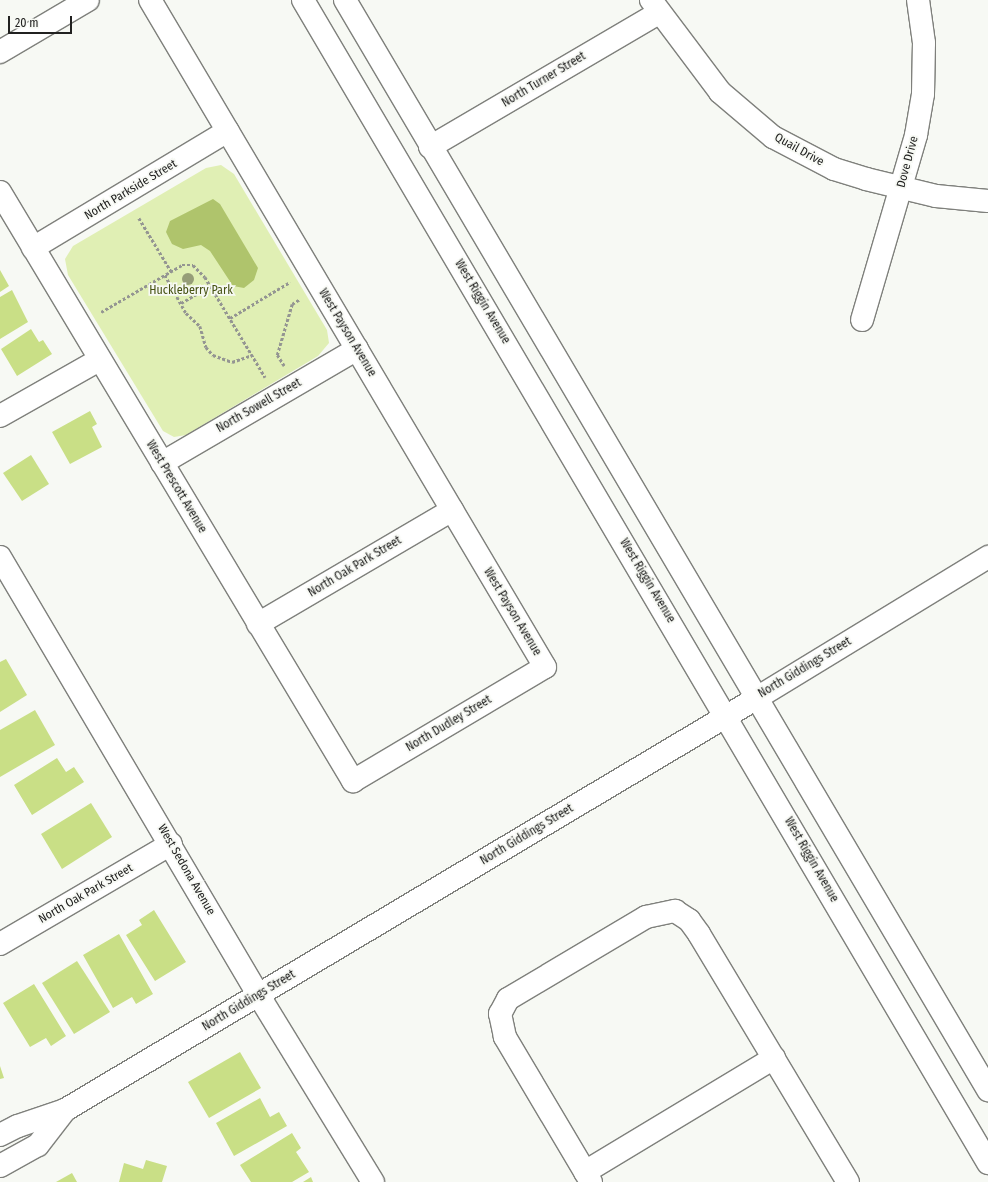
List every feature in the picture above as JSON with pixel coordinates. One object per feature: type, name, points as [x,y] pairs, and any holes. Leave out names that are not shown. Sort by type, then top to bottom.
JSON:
[{"type":"street","points":[[0,52],[88,0]]},
{"type":"street","name":"West Payson Avenue","points":[[150,0],[545,666]]},
{"type":"street","name":"West Riggin Avenue","points":[[303,0],[988,1163]]},
{"type":"street","points":[[345,0],[430,147],[988,1090]]},
{"type":"street","name":"Dove Drive","points":[[862,320],[916,135],[923,94],[924,43],[918,0]]},
{"type":"street","name":"North Turner Street","points":[[430,147],[655,6]]},
{"type":"street","name":"Quail Drive","points":[[655,6],[720,92],[773,137],[834,169],[901,188],[936,196],[988,201]]},
{"type":"street","name":"North Parkside Street","points":[[33,248],[228,132]]},
{"type":"street","name":"West Prescott Avenue","points":[[0,192],[99,360],[353,781]]},
{"type":"street","name":"North Sowell Street","points":[[162,463],[357,349]]},
{"type":"street","points":[[0,416],[99,360]]},
{"type":"street","name":"North Oak Park Street","points":[[258,624],[452,510]]},
{"type":"street","name":"West Sedona Avenue","points":[[0,557],[171,844],[259,996],[374,1182]]},
{"type":"street","name":"North Giddings Street","points":[[0,1136],[18,1126],[65,1110],[259,996],[757,698],[988,557]]},
{"type":"street","name":"North Dudley Street","points":[[353,781],[545,666]]},
{"type":"street","name":"North Oak Park Street","points":[[0,944],[171,844]]},
{"type":"street","points":[[774,1058],[588,1177],[504,1037],[500,1014],[508,999],[646,916],[675,911],[689,920],[699,934],[774,1058],[848,1182]]},
{"type":"street","name":"North Giddings Street","points":[[0,1166],[38,1145],[65,1110]]},
{"type":"path","points":[[139,218],[171,271]]},
{"type":"path","points":[[101,312],[182,265],[193,265],[210,286],[265,377]]},
{"type":"path","points":[[165,275],[186,313],[200,326],[206,347],[213,354],[232,362],[252,355]]},
{"type":"path","points":[[230,318],[290,282]]},
{"type":"path","points":[[180,303],[210,286]]},
{"type":"path","points":[[284,366],[277,355],[292,304],[300,299]]},
{"type":"green space","name":"Huckleberry Park","points":[[221,165],[234,174],[327,330],[329,343],[318,356],[186,435],[174,437],[163,431],[68,275],[65,259],[73,246],[206,168]]},
{"type":"shaded area","points":[[213,199],[220,204],[258,268],[254,280],[244,288],[233,286],[210,251],[201,245],[183,249],[172,244],[166,232],[170,221]]},
{"type":"building","points":[[0,270],[9,286],[0,292]]},
{"type":"building","points":[[12,290],[28,322],[0,339],[0,297]]},
{"type":"building","points":[[31,329],[39,342],[43,340],[52,354],[17,376],[1,349]]},
{"type":"building","points":[[90,411],[97,424],[92,427],[102,447],[70,464],[52,432]]},
{"type":"building","points":[[31,455],[49,484],[22,501],[3,473]]},
{"type":"building","points":[[6,659],[27,695],[0,712],[0,662]]},
{"type":"building","points":[[35,710],[55,745],[0,777],[0,730]]},
{"type":"building","points":[[57,758],[66,772],[74,767],[84,782],[32,815],[14,785]]},
{"type":"building","points":[[91,803],[112,837],[62,869],[41,834]]},
{"type":"building","points":[[154,910],[186,962],[155,981],[126,935],[142,925],[139,920]]},
{"type":"building","points":[[119,934],[153,994],[136,1004],[132,997],[113,1008],[83,955]]},
{"type":"building","points":[[77,961],[110,1012],[74,1034],[42,983]]},
{"type":"building","points":[[34,984],[66,1036],[51,1046],[46,1038],[30,1047],[3,1003]]},
{"type":"building","points":[[240,1052],[261,1088],[209,1118],[188,1082]]},
{"type":"building","points":[[0,1066],[4,1078],[0,1079]]},
{"type":"building","points":[[260,1098],[270,1117],[279,1112],[287,1126],[234,1156],[216,1123]]},
{"type":"building","points":[[292,1133],[301,1148],[296,1152],[309,1172],[292,1182],[251,1182],[240,1165]]},
{"type":"building","points":[[146,1160],[167,1166],[162,1182],[119,1182],[124,1163],[143,1169]]},
{"type":"building","points":[[72,1173],[77,1182],[56,1182]]},
{"type":"building","points":[[311,1177],[313,1182],[303,1182]]}]
